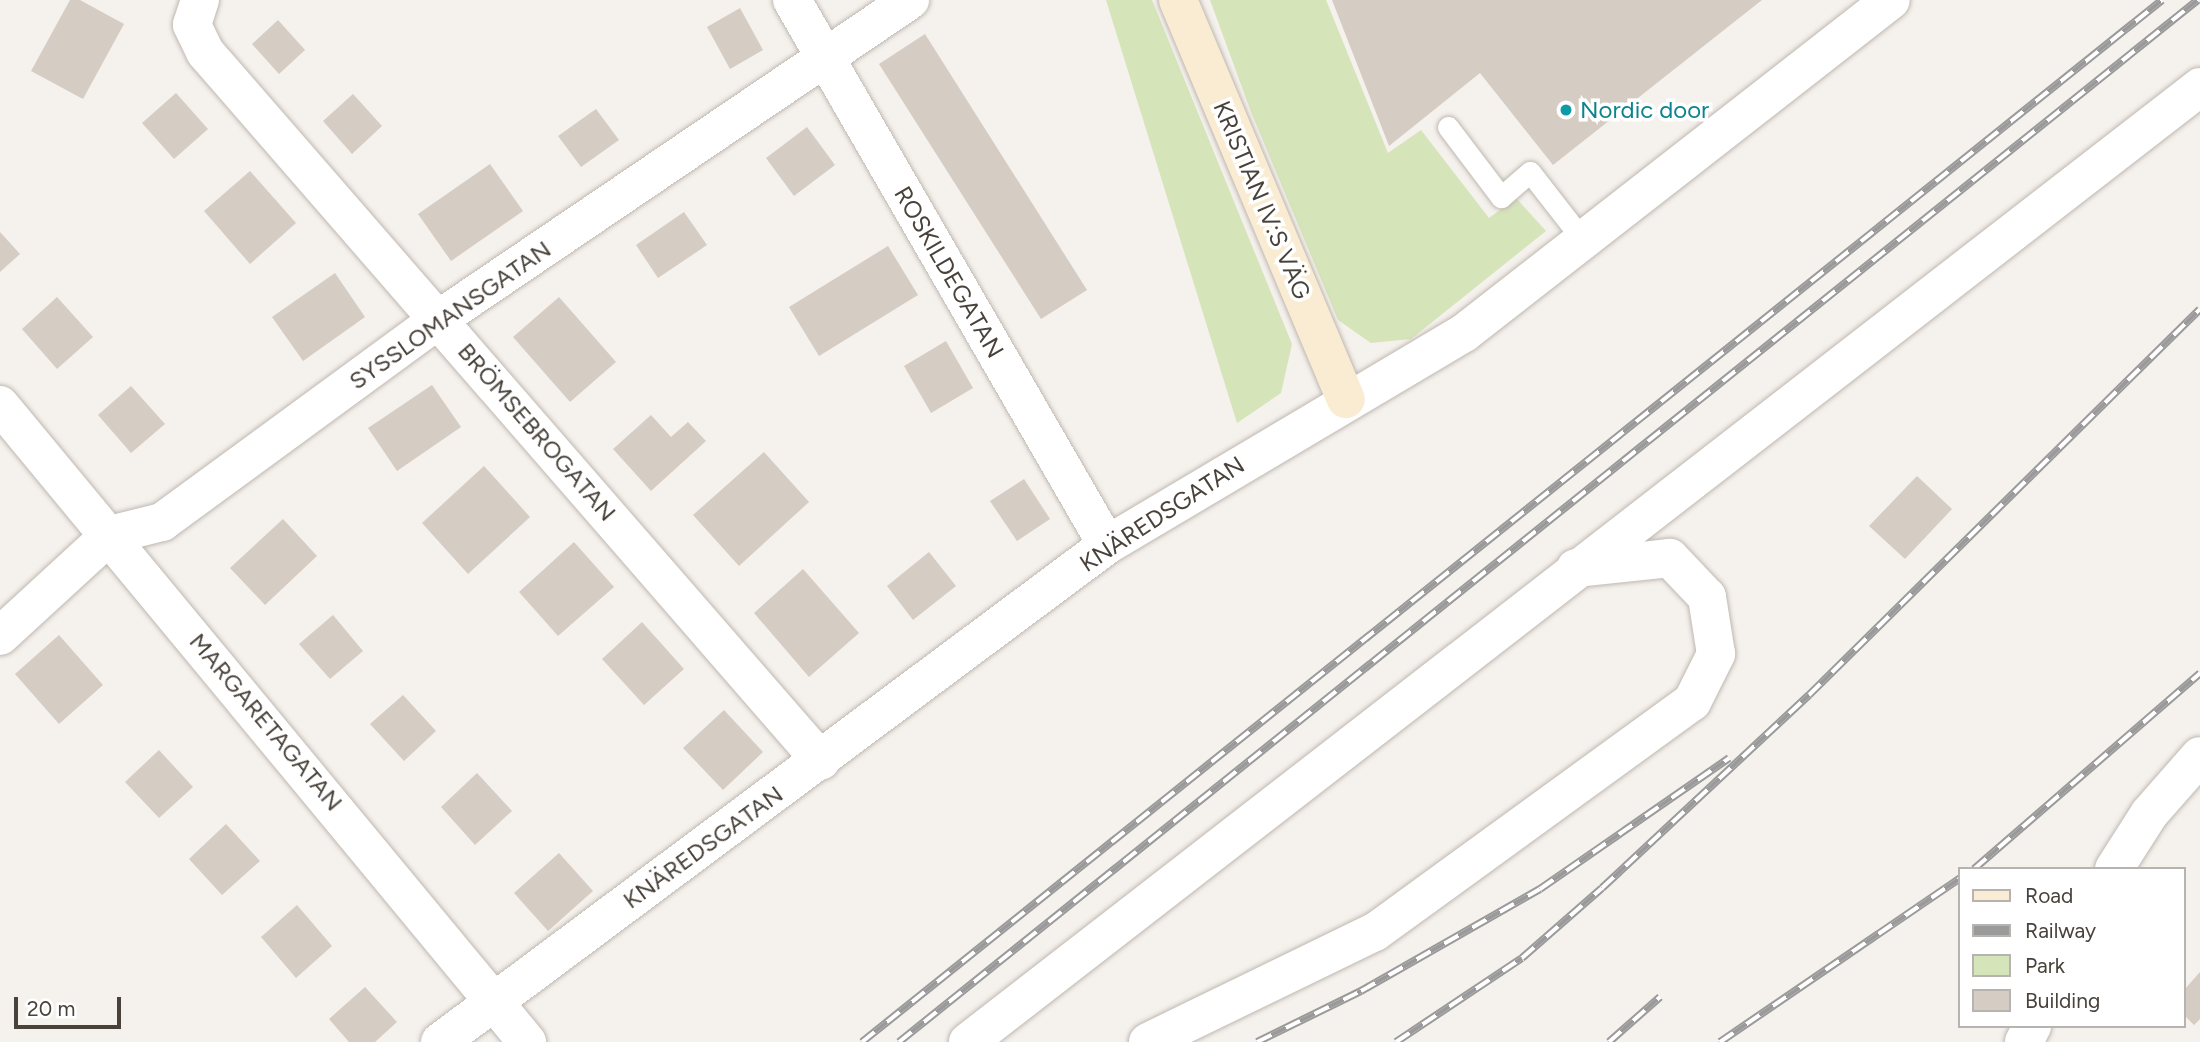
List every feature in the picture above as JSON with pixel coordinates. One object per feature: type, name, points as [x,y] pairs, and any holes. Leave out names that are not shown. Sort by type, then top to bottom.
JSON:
[{"type":"street","name":"BRÖMSEBROGATAN","points":[[201,0],[192,26],[205,52],[821,761]]},
{"type":"street","name":"ROSKILDEGATAN","points":[[792,0],[1107,545]]},
{"type":"street","name":"SYSSLOMANSGATAN","points":[[0,636],[110,535],[162,522],[439,319],[826,59],[909,0]]},
{"type":"street","name":"KRISTIAN IV:S VÄG","points":[[1178,0],[1346,399]]},
{"type":"street","name":"KNÄREDSGATAN","points":[[440,1042],[821,761],[1107,545],[1346,399],[1464,332],[1892,0]]},
{"type":"street","points":[[968,1042],[1576,568],[2200,88]]},
{"type":"street","name":"MARGARETAGATAN","points":[[0,405],[495,999],[527,1042]]},
{"type":"street","points":[[1148,1042],[1375,932],[1692,702],[1716,653],[1707,597],[1670,558],[1576,568]]},
{"type":"street","points":[[2115,867],[2149,814],[2200,756]]},
{"type":"lane","points":[[1448,127],[1501,197],[1530,172],[1583,240]]},
{"type":"green space","points":[[1106,0],[1152,0],[1292,344],[1281,393],[1237,423]]},
{"type":"green space","points":[[1210,0],[1326,0],[1388,153],[1421,130],[1489,218],[1516,198],[1546,231],[1411,339],[1371,343],[1338,320],[1251,112]]},
{"type":"building","points":[[70,0],[80,0],[124,24],[83,99],[31,71]]},
{"type":"building","name":"Nordic door","points":[[1332,0],[1762,0],[1553,165],[1480,73],[1389,146]]},
{"type":"building","points":[[740,8],[763,50],[730,69],[707,27]]},
{"type":"building","points":[[278,20],[305,50],[279,74],[252,44]]},
{"type":"building","points":[[925,34],[1087,290],[1041,319],[879,64]]},
{"type":"building","points":[[176,93],[208,129],[174,159],[142,123]]},
{"type":"building","points":[[353,94],[382,126],[352,154],[323,121]]},
{"type":"building","points":[[596,109],[619,140],[581,167],[558,136]]},
{"type":"building","points":[[807,127],[835,165],[794,196],[766,158]]},
{"type":"building","points":[[490,164],[523,211],[451,261],[418,214]]},
{"type":"building","points":[[250,171],[296,223],[250,264],[204,211]]},
{"type":"building","points":[[684,212],[707,245],[658,278],[636,245]]},
{"type":"building","points":[[0,232],[20,254],[0,272]]},
{"type":"building","points":[[888,246],[918,295],[819,356],[789,307]]},
{"type":"building","points":[[335,273],[365,317],[303,361],[272,317]]},
{"type":"building","points":[[57,297],[93,337],[57,369],[22,329]]},
{"type":"building","points":[[559,297],[616,362],[570,402],[513,337]]},
{"type":"building","points":[[946,341],[973,388],[931,413],[904,366]]},
{"type":"building","points":[[432,385],[461,427],[397,471],[368,428]]},
{"type":"building","points":[[131,386],[165,424],[131,453],[98,415]]},
{"type":"building","points":[[651,415],[671,437],[688,422],[706,441],[651,491],[613,449]]},
{"type":"building","points":[[764,452],[809,502],[739,566],[693,515]]},
{"type":"building","points":[[484,466],[530,517],[468,574],[422,523]]},
{"type":"building","points":[[1917,476],[1952,509],[1905,559],[1869,526]]},
{"type":"building","points":[[1024,479],[1050,519],[1017,541],[990,501]]},
{"type":"building","points":[[283,519],[317,556],[265,605],[230,568]]},
{"type":"building","points":[[574,542],[614,587],[558,636],[519,592]]},
{"type":"building","points":[[929,552],[956,586],[913,620],[887,586]]},
{"type":"building","points":[[803,569],[859,633],[809,677],[754,613]]},
{"type":"building","points":[[333,615],[363,651],[330,679],[299,644]]},
{"type":"building","points":[[642,622],[684,669],[644,705],[602,659]]},
{"type":"building","points":[[59,635],[103,685],[59,724],[15,674]]},
{"type":"building","points":[[403,695],[436,731],[404,761],[370,724]]},
{"type":"building","points":[[724,710],[763,752],[723,790],[683,748]]},
{"type":"building","points":[[159,750],[193,787],[159,818],[125,782]]},
{"type":"building","points":[[477,773],[512,811],[475,845],[441,807]]},
{"type":"building","points":[[226,824],[260,861],[222,895],[189,859]]},
{"type":"building","points":[[559,853],[593,891],[548,931],[514,893]]},
{"type":"building","points":[[297,905],[332,946],[296,978],[261,937]]},
{"type":"building","points":[[2200,972],[2200,1019],[2194,1025],[2186,1017],[2186,988]]},
{"type":"building","points":[[365,987],[397,1022],[375,1042],[349,1042],[329,1019]]},
{"type":"railway","points":[[862,1042],[2162,0]]},
{"type":"railway","points":[[899,1042],[2198,0]]},
{"type":"railway","points":[[1396,1042],[1522,958],[1602,888],[1809,695],[2200,309]]},
{"type":"railway","points":[[1976,867],[2200,673]]},
{"type":"railway","points":[[1257,1042],[1361,991],[1540,889],[1729,758]]},
{"type":"railway","points":[[1720,1042],[1958,879]]},
{"type":"railway","points":[[1609,1042],[1660,997]]},
{"type":"place","name":"Nordic door","points":[[1566,110]]}]
